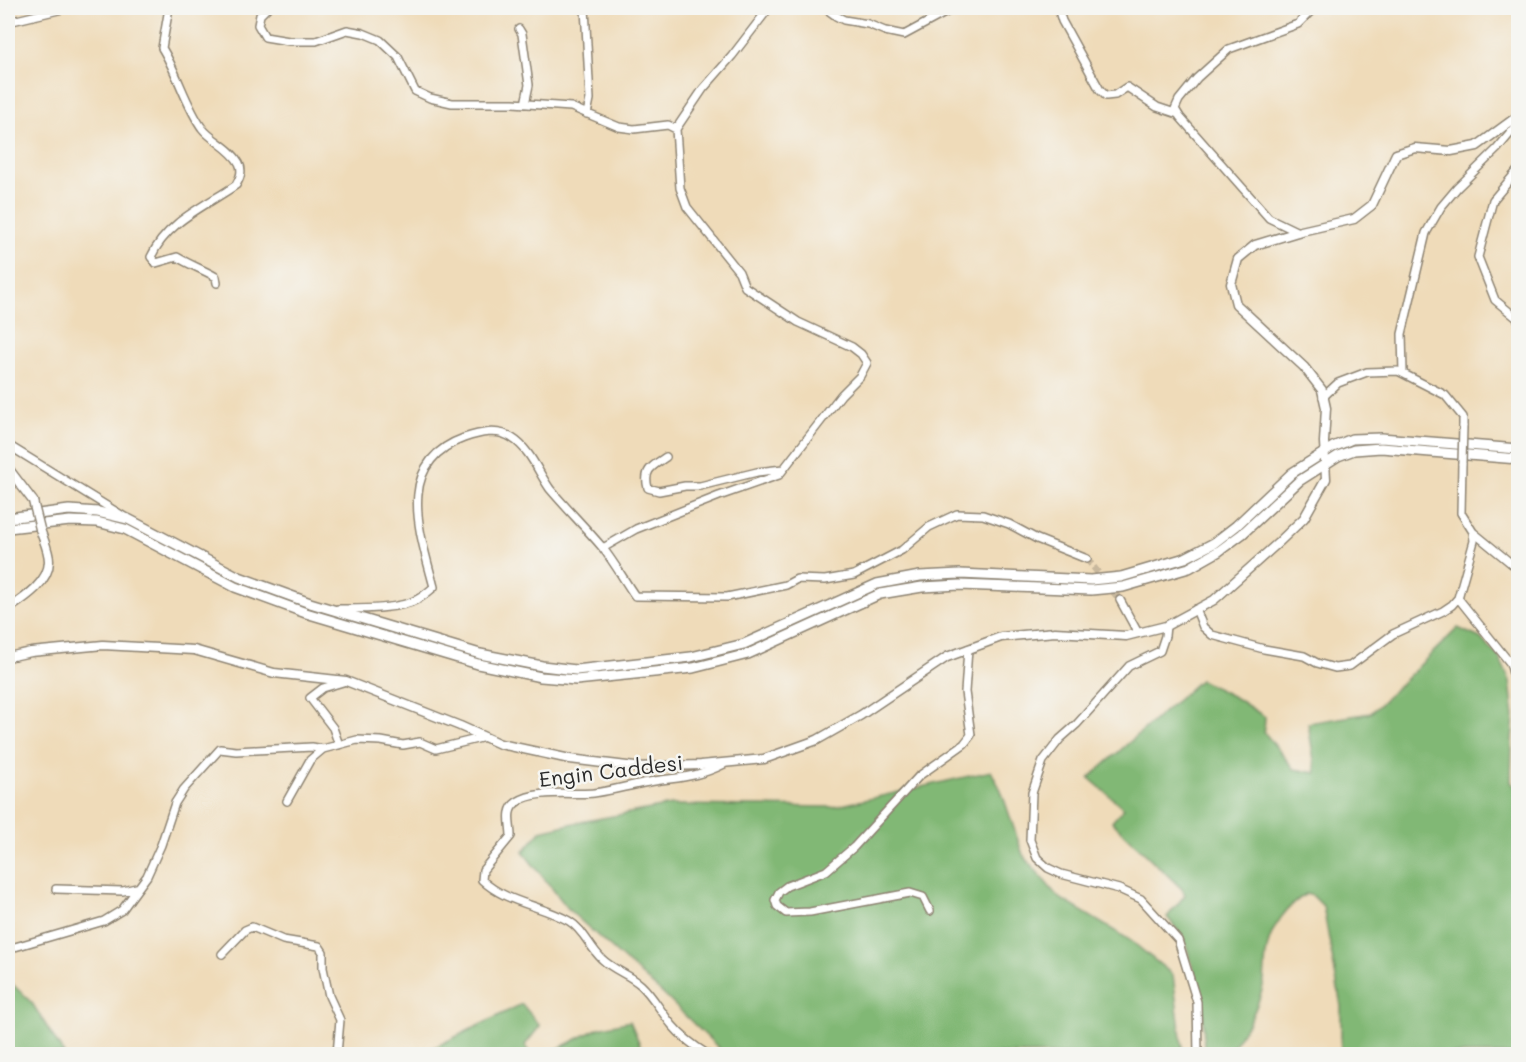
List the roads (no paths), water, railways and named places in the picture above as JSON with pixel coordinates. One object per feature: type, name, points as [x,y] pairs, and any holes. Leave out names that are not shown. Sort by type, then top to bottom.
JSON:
[{"type":"main road","points":[[8,518],[69,510],[98,512],[130,520],[239,577],[330,609],[480,654],[576,670],[691,657],[744,644],[877,584],[920,576],[960,574],[1091,580],[1120,577],[1185,558],[1214,543],[1236,526],[1292,473],[1352,439],[1382,438],[1518,449]]},
{"type":"main road","points":[[8,528],[70,521],[97,522],[125,529],[235,586],[306,613],[478,664],[541,677],[576,680],[693,668],[748,654],[880,594],[922,587],[960,585],[1091,590],[1123,587],[1189,568],[1219,551],[1242,534],[1299,481],[1325,464],[1354,450],[1381,448],[1518,459]]},
{"type":"street","points":[[8,22],[67,8]]},
{"type":"street","points":[[170,8],[162,48],[173,65],[201,127],[215,142],[233,155],[240,165],[240,177],[236,185],[179,220],[155,247],[151,257],[156,263],[177,257],[213,275],[217,283]]},
{"type":"street","points":[[267,8],[260,15],[258,25],[265,37],[289,41],[316,41],[347,30],[380,40],[398,57],[415,91],[430,98],[452,103],[571,107],[634,129],[668,125],[676,129]]},
{"type":"street","points":[[585,8],[590,99],[586,114]]},
{"type":"street","points":[[603,548],[636,529],[779,475],[841,395],[860,376],[867,363],[852,347],[798,322],[745,287],[739,272],[687,207],[680,188],[676,129],[703,89],[732,56],[768,8]]},
{"type":"street","points":[[825,8],[844,20],[904,35],[954,8]]},
{"type":"street","points":[[1058,8],[1062,21],[1100,90],[1106,96],[1115,95],[1127,87],[1157,107],[1178,114]]},
{"type":"street","points":[[1298,232],[1269,218],[1175,109],[1179,100],[1197,78],[1229,50],[1298,24],[1314,8]]},
{"type":"street","points":[[519,29],[522,34],[530,85],[525,104]]},
{"type":"street","points":[[8,657],[31,652],[103,645],[194,650],[274,673],[346,681],[500,744],[570,759],[635,768],[764,759],[817,740],[861,715],[947,657],[1001,637],[1055,632],[1126,636],[1166,626],[1214,600],[1279,542],[1304,518],[1326,479],[1326,408],[1322,390],[1304,367],[1236,304],[1231,284],[1238,260],[1255,245],[1353,219],[1372,206],[1396,154],[1415,148],[1451,151],[1477,146],[1518,116]]},
{"type":"street","points":[[1403,373],[1402,334],[1426,233],[1441,207],[1457,188],[1497,149],[1518,124]]},
{"type":"street","points":[[1518,171],[1493,200],[1478,257],[1495,300],[1518,319]]},
{"type":"street","points":[[1323,397],[1338,384],[1367,372],[1398,371],[1445,395],[1463,417],[1461,513],[1473,532],[1518,569]]},
{"type":"street","points":[[330,609],[390,606],[417,600],[434,587],[419,535],[418,485],[432,456],[450,443],[486,431],[511,437],[526,451],[548,486],[603,548],[635,596],[726,597],[786,585],[797,579],[825,580],[854,575],[902,550],[929,527],[957,514],[983,515],[1009,524],[1037,539],[1087,560]]},
{"type":"street","points":[[8,445],[130,520]]},
{"type":"street","points":[[666,457],[650,467],[646,479],[648,488],[659,491],[685,486],[700,486],[757,472],[783,469]]},
{"type":"street","points":[[8,468],[33,501],[50,562],[46,575],[27,596],[8,609]]},
{"type":"street","points":[[1197,609],[1203,627],[1212,635],[1264,649],[1304,656],[1317,663],[1335,668],[1350,666],[1393,634],[1452,605],[1458,598],[1474,541],[1473,532]]},
{"type":"street","points":[[1458,598],[1510,663],[1518,691]]},
{"type":"street","points":[[1119,600],[1138,633]]},
{"type":"street","points":[[1166,626],[1160,651],[1128,666],[1077,724],[1060,739],[1043,761],[1032,793],[1030,840],[1037,858],[1048,868],[1061,874],[1119,889],[1141,899],[1178,940],[1197,1002],[1198,1054]]},
{"type":"street","points":[[930,911],[923,897],[910,892],[810,912],[786,913],[777,906],[775,900],[779,892],[787,886],[826,871],[854,847],[919,776],[964,744],[971,735],[964,692],[968,649]]},
{"type":"street","points":[[339,745],[329,722],[310,698],[323,688],[346,681]]},
{"type":"street","points":[[8,949],[104,921],[122,910],[147,876],[175,803],[184,789],[220,749],[236,751],[312,747],[323,749],[357,740],[403,745],[420,742],[436,749],[485,737]]},
{"type":"street","points":[[287,801],[310,760],[323,749]]},
{"type":"street","name":"Engin Caddesi","points":[[707,1054],[672,1025],[640,984],[604,962],[591,948],[579,929],[570,921],[506,896],[490,888],[482,880],[483,870],[511,836],[509,814],[516,802],[552,793],[598,792],[649,782],[686,778],[709,772],[729,762]]},
{"type":"street","points":[[56,889],[123,891],[136,888]]},
{"type":"street","points":[[222,954],[245,930],[252,927],[284,940],[319,946],[323,952],[323,968],[329,996],[340,1020],[338,1054]]},
{"type":"tunnel","points":[[1087,559],[1120,600]]}]
